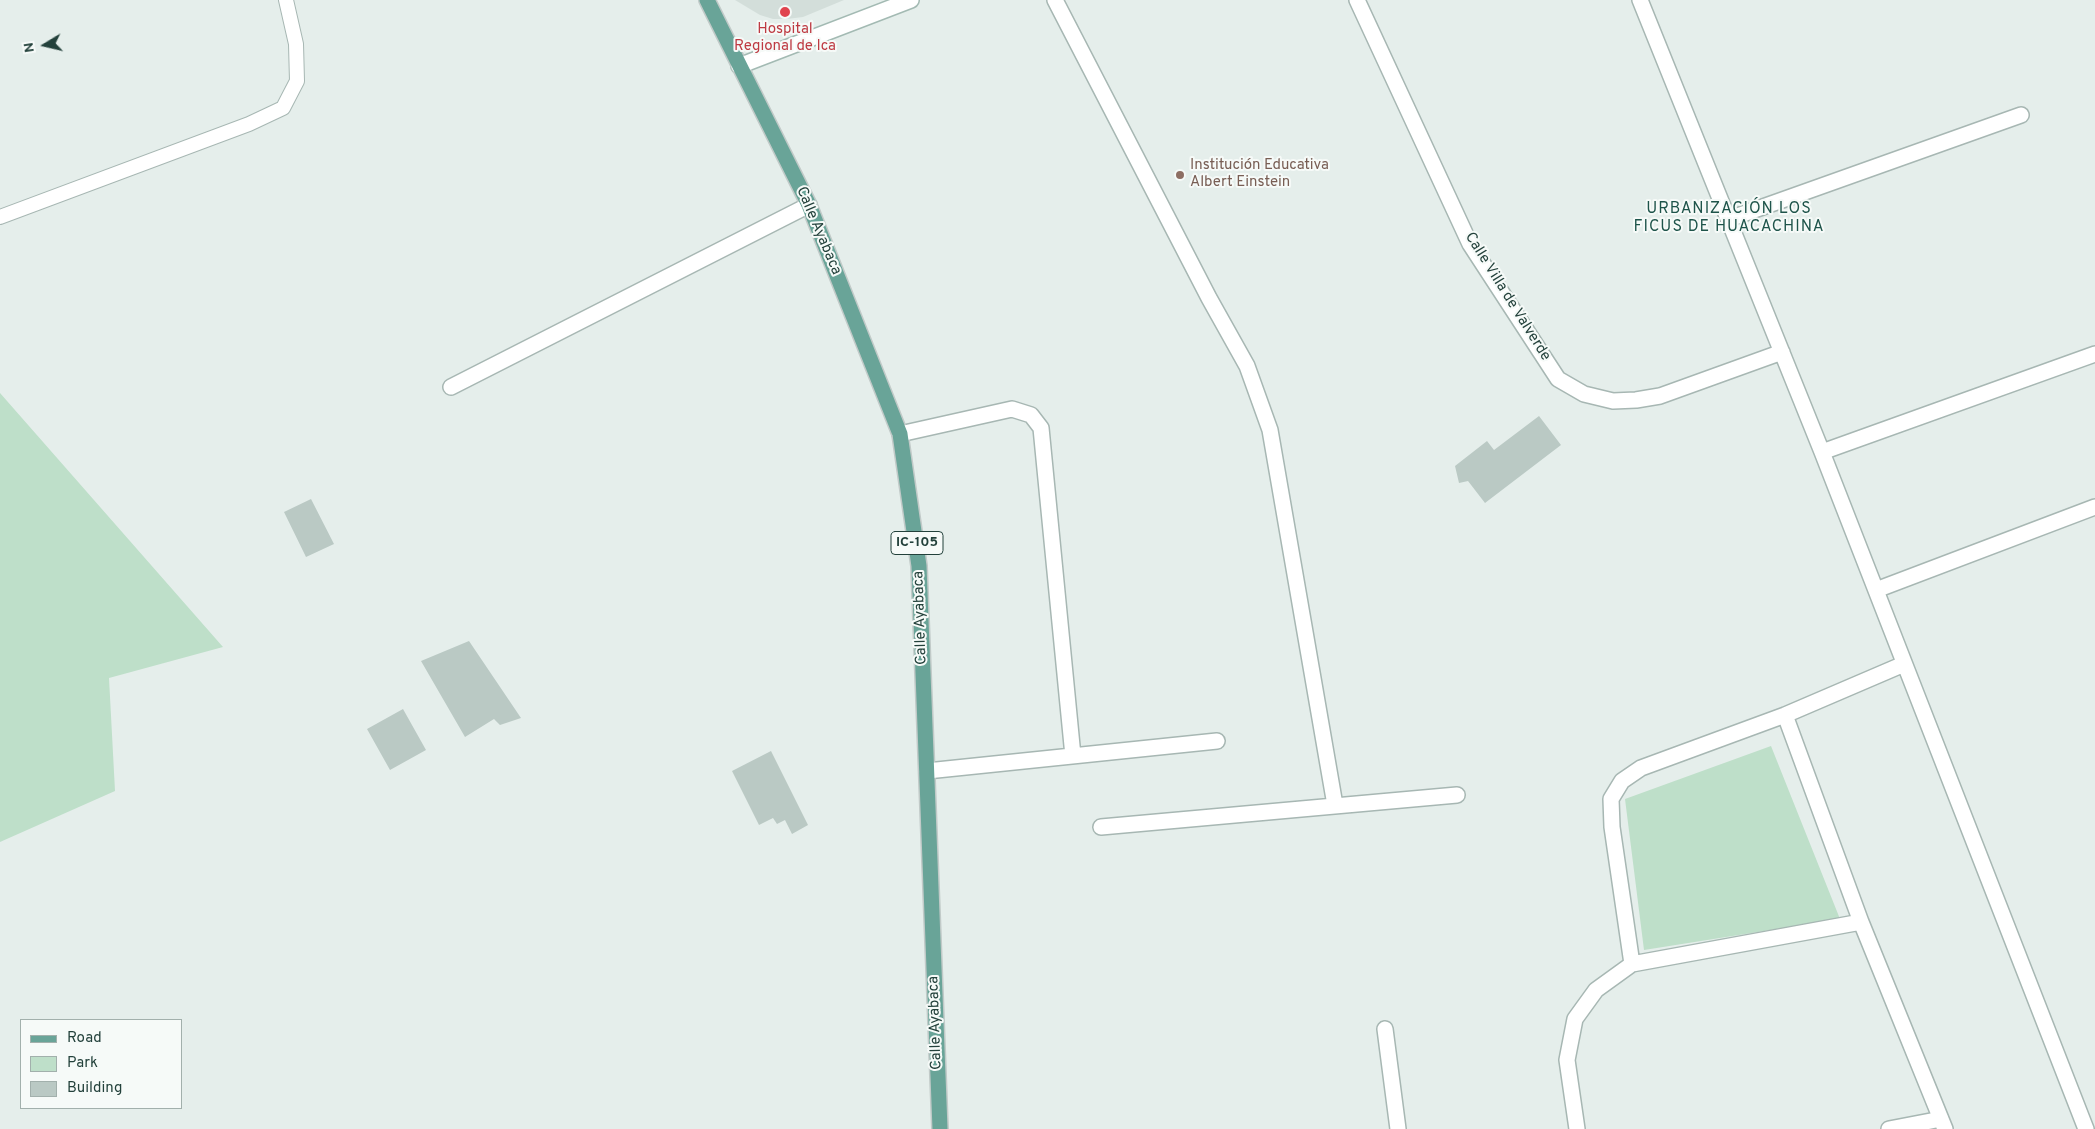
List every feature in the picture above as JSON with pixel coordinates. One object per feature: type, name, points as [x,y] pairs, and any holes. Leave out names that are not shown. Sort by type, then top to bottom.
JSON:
[{"type":"main road","name":"Calle Ayabaca","points":[[707,0],[809,205],[900,434],[919,566],[940,1129]]},
{"type":"street","points":[[739,66],[911,0]]},
{"type":"street","points":[[1055,0],[1246,366],[1270,430],[1335,805]]},
{"type":"street","name":"Calle Villa de Valverde","points":[[1357,0],[1470,244],[1558,379],[1584,394],[1613,401],[1636,400],[1660,396],[1782,352]]},
{"type":"street","points":[[1640,0],[1822,452],[2086,1129]]},
{"type":"street","points":[[1729,219],[2021,115]]},
{"type":"street","points":[[451,387],[809,205]]},
{"type":"street","points":[[1822,452],[2095,354]]},
{"type":"street","points":[[900,434],[1012,409],[1031,415],[1041,428],[1073,756]]},
{"type":"street","points":[[1876,590],[2095,507]]},
{"type":"street","points":[[1632,964],[1612,827],[1611,799],[1622,781],[1641,768],[1786,715],[1904,664]]},
{"type":"street","points":[[1786,715],[1861,922],[1943,1124],[1889,1129]]},
{"type":"street","points":[[927,771],[1217,741]]},
{"type":"street","points":[[1101,827],[1457,795]]},
{"type":"street","points":[[1577,1129],[1567,1060],[1575,1019],[1596,990],[1632,964],[1861,922]]},
{"type":"street","points":[[1385,1029],[1398,1129]]},
{"type":"lane","points":[[0,217],[249,124],[283,108],[297,81],[296,44],[286,0]]},
{"type":"shaded area","name":"Hospital Regional de Ica","points":[[735,0],[844,0],[803,17],[773,19],[760,15]]},
{"type":"green space","points":[[0,393],[223,647],[109,678],[115,791],[0,842]]},
{"type":"green space","points":[[1771,746],[1840,919],[1644,950],[1625,799]]},
{"type":"building","points":[[1539,416],[1561,445],[1485,503],[1468,481],[1459,483],[1455,466],[1487,441],[1494,450]]},
{"type":"building","points":[[311,499],[334,544],[306,557],[284,512]]},
{"type":"building","points":[[469,641],[521,718],[500,725],[494,719],[465,737],[421,661]]},
{"type":"building","points":[[403,709],[426,750],[390,770],[367,729]]},
{"type":"building","points":[[771,751],[808,825],[792,834],[785,820],[777,824],[773,818],[759,825],[732,771]]},
{"type":"place","name":"Hospital Regional de Ica","points":[[785,12]]},
{"type":"place","name":"Institución Educativa Albert Einstein","points":[[1180,175]]},
{"type":"district","name":"URBANIZACIÓN LOS FICUS DE HUACACHINA","points":[[1729,219]]}]
